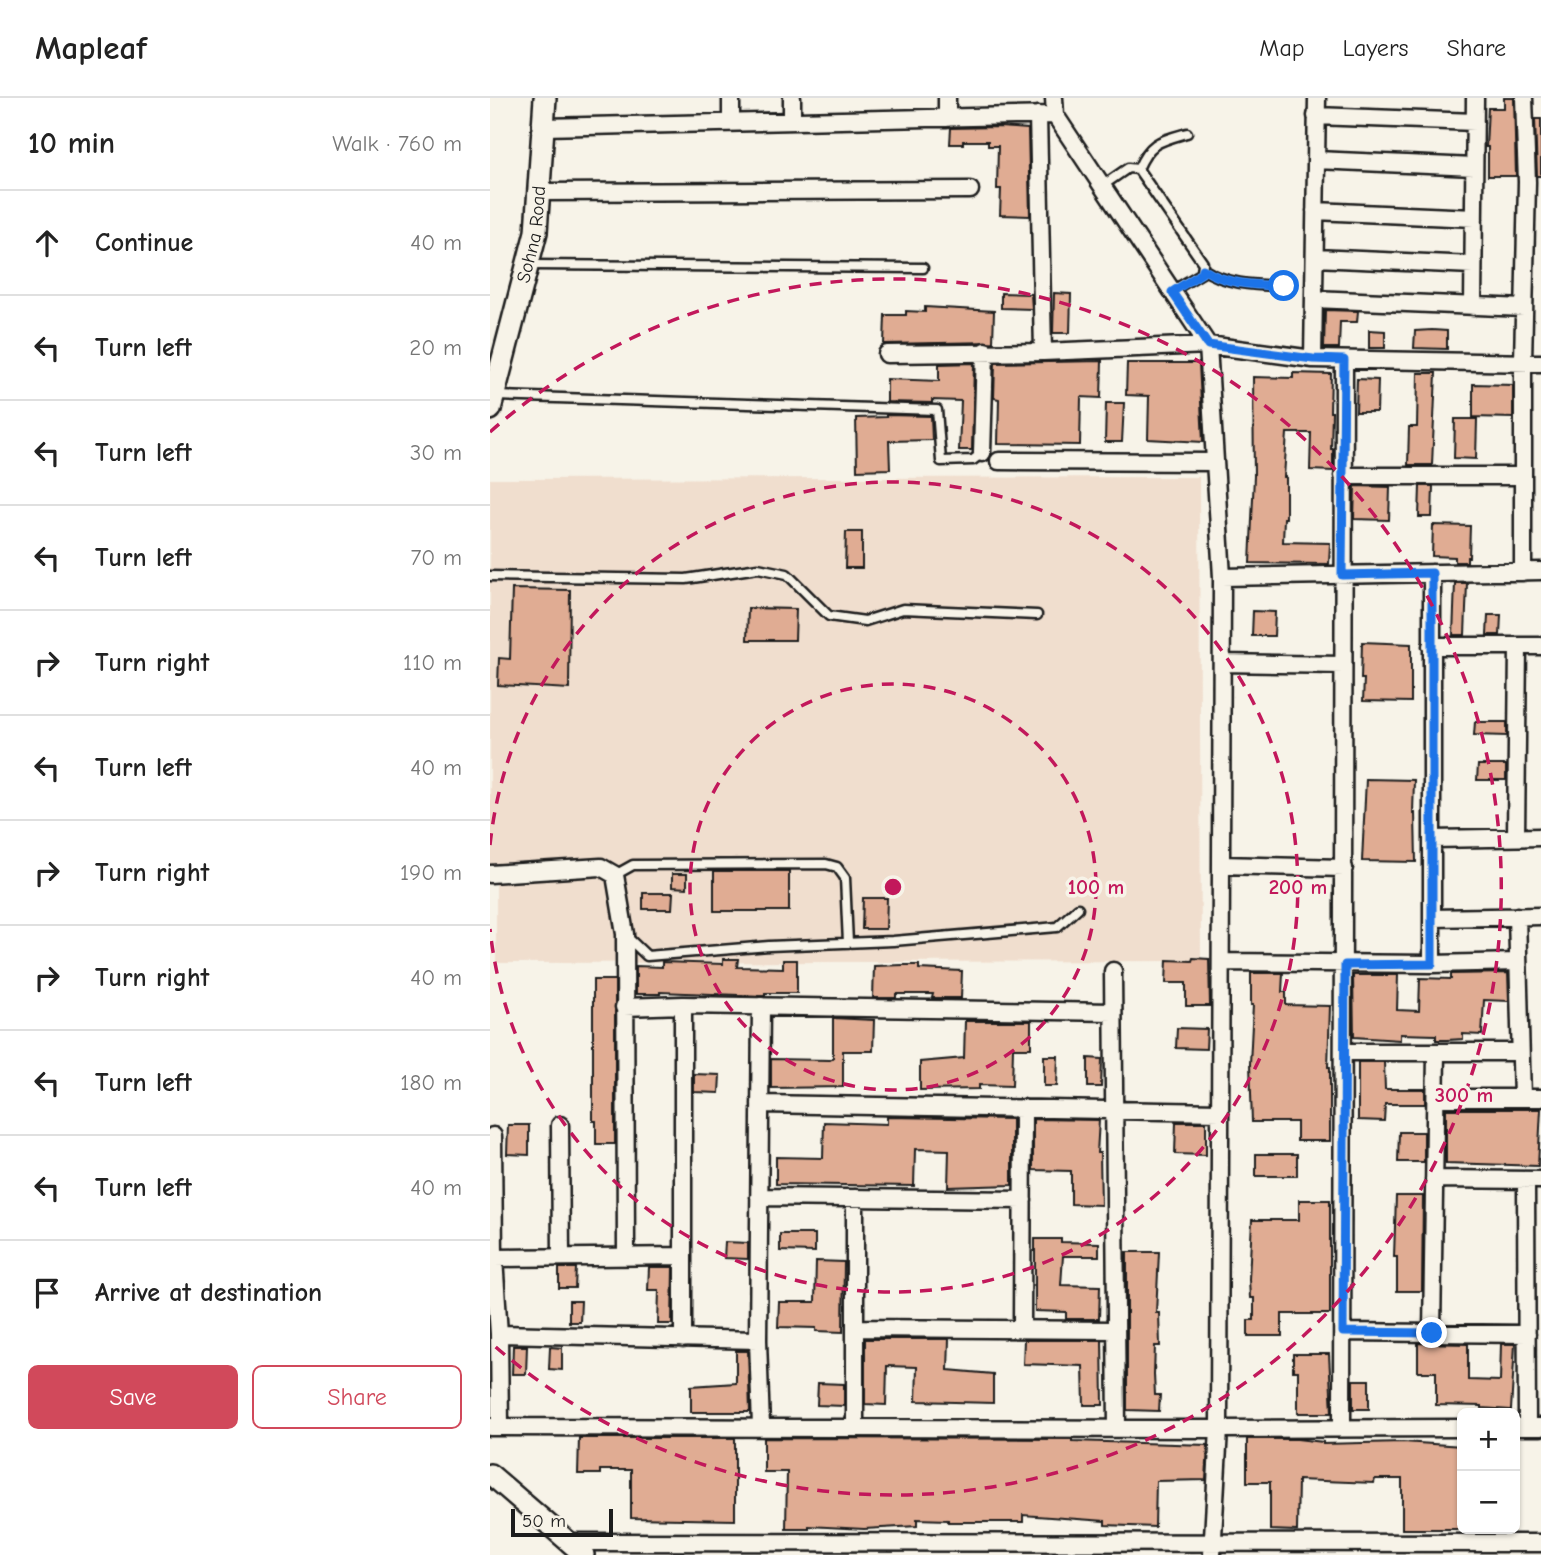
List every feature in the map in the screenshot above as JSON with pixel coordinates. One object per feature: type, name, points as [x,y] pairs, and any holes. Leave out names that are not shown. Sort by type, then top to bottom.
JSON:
[{"type":"main road","name":"Sohna Road","points":[[491,401],[536,232],[545,98]]},
{"type":"street","points":[[731,98],[731,122]]},
{"type":"street","points":[[792,98],[792,121]]},
{"type":"street","points":[[947,98],[947,118]]},
{"type":"street","points":[[1054,98],[1055,115],[1208,345],[1222,577],[1219,1429],[1213,1549]]},
{"type":"street","points":[[1313,359],[1317,98]]},
{"type":"street","points":[[1473,307],[1475,98]]},
{"type":"street","points":[[1523,572],[1524,308],[1534,182],[1534,136],[1524,98]]},
{"type":"street","points":[[544,127],[1055,115]]},
{"type":"street","points":[[1038,116],[1043,352]]},
{"type":"street","points":[[1317,116],[1475,122]]},
{"type":"street","points":[[1316,160],[1474,167]]},
{"type":"street","points":[[540,192],[970,190]]},
{"type":"street","points":[[1315,211],[1474,218]]},
{"type":"street","points":[[1315,258],[1473,265]]},
{"type":"street","points":[[1314,299],[1524,308]]},
{"type":"street","points":[[887,354],[1043,352],[1208,345],[1313,359],[1541,363]]},
{"type":"street","points":[[982,453],[985,351]]},
{"type":"street","points":[[1342,1429],[1345,965],[1342,575],[1344,360]]},
{"type":"street","points":[[999,461],[1215,462]]},
{"type":"street","points":[[1343,476],[1523,476]]},
{"type":"street","points":[[1222,577],[1541,571]]},
{"type":"street","points":[[1432,573],[1432,964]]},
{"type":"street","points":[[1431,646],[1541,646]]},
{"type":"street","points":[[1516,837],[1518,646]]},
{"type":"street","points":[[1222,663],[1343,665]]},
{"type":"street","points":[[1432,839],[1541,836]]},
{"type":"street","points":[[1221,865],[1344,868]]},
{"type":"street","points":[[490,874],[601,867],[614,875],[625,934],[626,1256]]},
{"type":"street","points":[[1517,916],[1521,1098]]},
{"type":"street","points":[[1432,918],[1541,916]]},
{"type":"street","points":[[1221,962],[1345,965],[1518,962]]},
{"type":"street","points":[[1113,971],[1117,1429]]},
{"type":"street","points":[[682,1006],[683,1339]]},
{"type":"street","points":[[624,1007],[761,1006],[1113,1012]]},
{"type":"street","points":[[761,1006],[758,1340],[761,1427]]},
{"type":"street","points":[[1344,1052],[1520,1052]]},
{"type":"street","points":[[1432,1333],[1436,1052]]},
{"type":"street","points":[[1436,1098],[1541,1098]]},
{"type":"street","points":[[760,1104],[1220,1112]]},
{"type":"street","points":[[1022,1329],[1023,1108]]},
{"type":"street","points":[[560,1125],[561,1257]]},
{"type":"street","points":[[493,1136],[494,1258],[499,1334],[495,1427],[1457,1428]]},
{"type":"street","points":[[1434,1179],[1533,1180],[1527,1334],[1528,1427]]},
{"type":"street","points":[[759,1197],[1023,1200]]},
{"type":"street","points":[[855,1198],[855,1428]]},
{"type":"street","points":[[494,1258],[683,1256]]},
{"type":"street","points":[[855,1328],[1116,1330]]},
{"type":"street","points":[[1343,1332],[1527,1334]]},
{"type":"street","points":[[499,1334],[758,1340]]},
{"type":"street","points":[[490,1474],[577,1549],[1213,1549],[1541,1542]]},
{"type":"lane","points":[[1138,170],[1149,149],[1159,141],[1187,133]]},
{"type":"lane","points":[[1102,186],[1128,168],[1138,170],[1203,263],[1202,273],[1172,292]]},
{"type":"lane","points":[[527,265],[923,268]]},
{"type":"lane","points":[[1203,269],[1230,281],[1284,286]]},
{"type":"lane","points":[[491,401],[937,410],[941,461],[973,460],[982,453]]},
{"type":"lane","points":[[490,576],[686,579],[758,568],[788,574],[828,616],[865,621],[903,608],[1037,615]]},
{"type":"lane","points":[[614,875],[633,865],[826,864],[837,867],[845,878],[848,943]]},
{"type":"lane","points":[[625,934],[647,956],[769,946],[893,941],[1057,927],[1078,908]]},
{"type":"shaded area","points":[[1199,477],[1201,961],[496,963],[496,870],[490,870],[490,479]]},
{"type":"building","points":[[1504,98],[1514,98],[1516,176],[1488,176],[1488,108],[1504,108]]},
{"type":"building","points":[[1535,119],[1541,119],[1541,176],[1537,176]]},
{"type":"building","points":[[951,128],[1028,129],[1030,216],[1000,215],[1001,189],[997,189],[998,146],[988,146],[988,141],[950,144]]},
{"type":"building","points":[[1001,293],[1031,294],[1032,309],[1001,308]]},
{"type":"building","points":[[1054,293],[1071,294],[1070,333],[1053,333]]},
{"type":"building","points":[[925,307],[994,311],[993,342],[884,344],[885,315],[906,315],[906,311],[925,312]]},
{"type":"building","points":[[1325,310],[1358,311],[1357,322],[1340,322],[1339,348],[1324,348]]},
{"type":"building","points":[[1369,330],[1385,331],[1385,348],[1369,348]]},
{"type":"building","points":[[1415,331],[1447,331],[1447,349],[1414,348]]},
{"type":"building","points":[[1102,361],[1101,398],[1081,397],[1080,445],[998,444],[999,399],[994,398],[995,363]]},
{"type":"building","points":[[974,363],[972,450],[959,450],[961,401],[887,402],[887,379],[939,381],[939,364]]},
{"type":"building","points":[[1127,363],[1199,363],[1203,442],[1148,439],[1149,396],[1126,395]]},
{"type":"building","points":[[1293,373],[1331,374],[1333,471],[1310,470],[1311,433],[1287,433],[1284,477],[1286,518],[1283,542],[1330,543],[1329,564],[1250,563],[1254,476],[1253,377],[1293,378]]},
{"type":"building","points":[[1418,373],[1436,373],[1432,465],[1408,465],[1409,427],[1417,427]]},
{"type":"building","points":[[1357,379],[1378,380],[1377,412],[1356,412]]},
{"type":"building","points":[[1473,384],[1513,385],[1513,418],[1473,417]]},
{"type":"building","points":[[1106,403],[1124,403],[1122,442],[1105,442]]},
{"type":"building","points":[[886,415],[931,416],[932,440],[889,441],[890,469],[857,470],[856,418]]},
{"type":"building","points":[[1455,419],[1477,419],[1476,459],[1454,458]]},
{"type":"building","points":[[1355,486],[1390,487],[1389,520],[1354,519]]},
{"type":"building","points":[[1420,486],[1433,486],[1432,517],[1419,517]]},
{"type":"building","points":[[1433,525],[1470,526],[1467,562],[1455,562],[1455,557],[1432,556]]},
{"type":"building","points":[[846,532],[862,532],[862,568],[845,568]]},
{"type":"building","points":[[1455,583],[1467,583],[1465,635],[1453,635]]},
{"type":"building","points":[[512,589],[570,590],[569,689],[498,685],[499,658],[510,659]]},
{"type":"building","points":[[748,608],[796,609],[795,640],[747,640]]},
{"type":"building","points":[[1253,611],[1275,612],[1274,636],[1252,636]]},
{"type":"building","points":[[1488,615],[1501,615],[1500,635],[1487,635]]},
{"type":"building","points":[[1362,642],[1411,644],[1411,702],[1363,701]]},
{"type":"building","points":[[1475,722],[1507,722],[1507,736],[1474,735]]},
{"type":"building","points":[[1478,765],[1506,765],[1506,780],[1477,780]]},
{"type":"building","points":[[1366,779],[1414,780],[1416,862],[1362,861]]},
{"type":"building","points":[[714,871],[789,871],[789,911],[714,911]]},
{"type":"building","points":[[672,874],[687,874],[687,888],[672,887]]},
{"type":"building","points":[[643,893],[673,893],[672,909],[643,909]]},
{"type":"building","points":[[863,898],[887,898],[886,929],[862,929]]},
{"type":"building","points":[[1193,958],[1209,959],[1210,1006],[1186,1006],[1186,983],[1166,983],[1167,960],[1192,961]]},
{"type":"building","points":[[723,959],[738,959],[737,967],[783,968],[783,960],[797,960],[797,993],[765,993],[765,996],[660,992],[636,994],[636,966],[662,967],[662,962],[723,964]]},
{"type":"building","points":[[919,965],[919,969],[962,971],[961,998],[932,998],[933,994],[896,994],[896,998],[873,998],[874,966]]},
{"type":"building","points":[[1251,973],[1283,973],[1282,992],[1286,992],[1286,1005],[1330,1006],[1330,1141],[1297,1141],[1297,1122],[1252,1122]]},
{"type":"building","points":[[1508,973],[1509,1001],[1484,1000],[1482,1035],[1463,1034],[1463,1039],[1447,1040],[1436,1040],[1436,1035],[1400,1034],[1400,1040],[1354,1037],[1353,975],[1398,975],[1397,1010],[1419,1011],[1420,978],[1451,979],[1451,974]]},
{"type":"building","points":[[593,980],[615,980],[615,1144],[596,1144],[596,1121],[593,1121]]},
{"type":"building","points":[[833,1018],[874,1020],[873,1051],[843,1051],[843,1087],[771,1088],[771,1059],[833,1058]]},
{"type":"building","points":[[965,1021],[1031,1021],[1031,1048],[1013,1048],[1012,1086],[979,1085],[979,1089],[920,1090],[920,1062],[964,1058]]},
{"type":"building","points":[[1177,1028],[1207,1029],[1206,1049],[1176,1048]]},
{"type":"building","points":[[1044,1056],[1058,1056],[1057,1086],[1044,1086]]},
{"type":"building","points":[[1088,1058],[1102,1059],[1101,1087],[1088,1087]]},
{"type":"building","points":[[1358,1062],[1384,1062],[1385,1089],[1425,1089],[1425,1104],[1385,1104],[1384,1121],[1358,1120]]},
{"type":"building","points":[[694,1074],[720,1075],[719,1093],[694,1092]]},
{"type":"building","points":[[1446,1109],[1541,1109],[1538,1166],[1446,1163]]},
{"type":"building","points":[[887,1117],[1012,1119],[1012,1185],[948,1187],[949,1150],[915,1149],[914,1186],[776,1184],[776,1157],[823,1158],[824,1122],[887,1124]]},
{"type":"building","points":[[1033,1119],[1099,1120],[1097,1153],[1100,1153],[1101,1205],[1071,1204],[1071,1171],[1033,1170]]},
{"type":"building","points":[[1176,1122],[1206,1122],[1206,1155],[1175,1154]]},
{"type":"building","points":[[508,1125],[529,1125],[529,1155],[507,1154]]},
{"type":"building","points":[[1399,1132],[1424,1132],[1424,1162],[1398,1162]]},
{"type":"building","points":[[1256,1154],[1297,1154],[1297,1176],[1256,1176]]},
{"type":"building","points":[[1396,1196],[1423,1196],[1422,1291],[1397,1291],[1397,1257],[1394,1257]]},
{"type":"building","points":[[1299,1200],[1330,1200],[1330,1314],[1282,1314],[1282,1336],[1248,1336],[1248,1320],[1254,1320],[1254,1298],[1250,1298],[1249,1279],[1252,1220],[1299,1220]]},
{"type":"building","points":[[780,1234],[815,1234],[815,1252],[780,1251]]},
{"type":"building","points":[[1035,1239],[1099,1243],[1099,1256],[1063,1256],[1061,1285],[1100,1286],[1099,1319],[1066,1319],[1066,1312],[1035,1311]]},
{"type":"building","points":[[725,1242],[748,1243],[748,1259],[724,1258]]},
{"type":"building","points":[[1127,1252],[1159,1252],[1156,1313],[1159,1313],[1160,1346],[1155,1346],[1154,1374],[1155,1395],[1160,1395],[1159,1411],[1127,1410]]},
{"type":"building","points":[[816,1261],[844,1262],[843,1332],[778,1327],[779,1302],[815,1302]]},
{"type":"building","points":[[649,1267],[673,1267],[672,1324],[658,1324],[659,1290],[648,1290]]},
{"type":"building","points":[[559,1268],[576,1268],[575,1288],[559,1288]]},
{"type":"building","points":[[569,1301],[581,1301],[580,1322],[569,1322]]},
{"type":"building","points":[[865,1339],[949,1339],[948,1370],[993,1374],[993,1403],[916,1401],[917,1367],[887,1366],[886,1405],[865,1404]]},
{"type":"building","points":[[1024,1340],[1102,1340],[1103,1405],[1084,1405],[1083,1366],[1023,1364]]},
{"type":"building","points":[[1418,1343],[1468,1344],[1468,1380],[1500,1381],[1501,1344],[1515,1344],[1511,1408],[1436,1405],[1436,1372],[1418,1372]]},
{"type":"building","points":[[513,1346],[527,1346],[526,1374],[512,1374]]},
{"type":"building","points":[[550,1347],[562,1348],[562,1370],[549,1369]]},
{"type":"building","points":[[736,1351],[748,1351],[750,1412],[691,1412],[691,1386],[736,1383]]},
{"type":"building","points":[[1293,1354],[1329,1354],[1332,1413],[1298,1413],[1298,1371],[1293,1371]]},
{"type":"building","points":[[1353,1380],[1369,1380],[1369,1409],[1353,1409]]},
{"type":"building","points":[[818,1383],[844,1384],[844,1406],[817,1405]]},
{"type":"building","points":[[579,1438],[735,1438],[735,1520],[631,1518],[631,1470],[600,1470],[600,1474],[578,1474]]},
{"type":"building","points":[[764,1438],[1072,1439],[1208,1445],[1206,1480],[1156,1481],[1155,1527],[1105,1525],[1105,1521],[1023,1515],[1023,1522],[948,1522],[917,1519],[917,1526],[864,1529],[809,1526],[809,1529],[786,1529],[787,1472],[764,1472]]},
{"type":"building","points":[[1247,1439],[1297,1439],[1323,1444],[1403,1442],[1457,1446],[1457,1529],[1402,1529],[1402,1479],[1375,1479],[1374,1483],[1298,1480],[1297,1531],[1270,1530],[1270,1482],[1247,1482]]},
{"type":"route","points":[[1284,286],[1230,281],[1203,269],[1202,273],[1172,292],[1208,345],[1313,359],[1344,360],[1342,575],[1432,573],[1432,964],[1345,965],[1343,1332],[1432,1333]]}]
